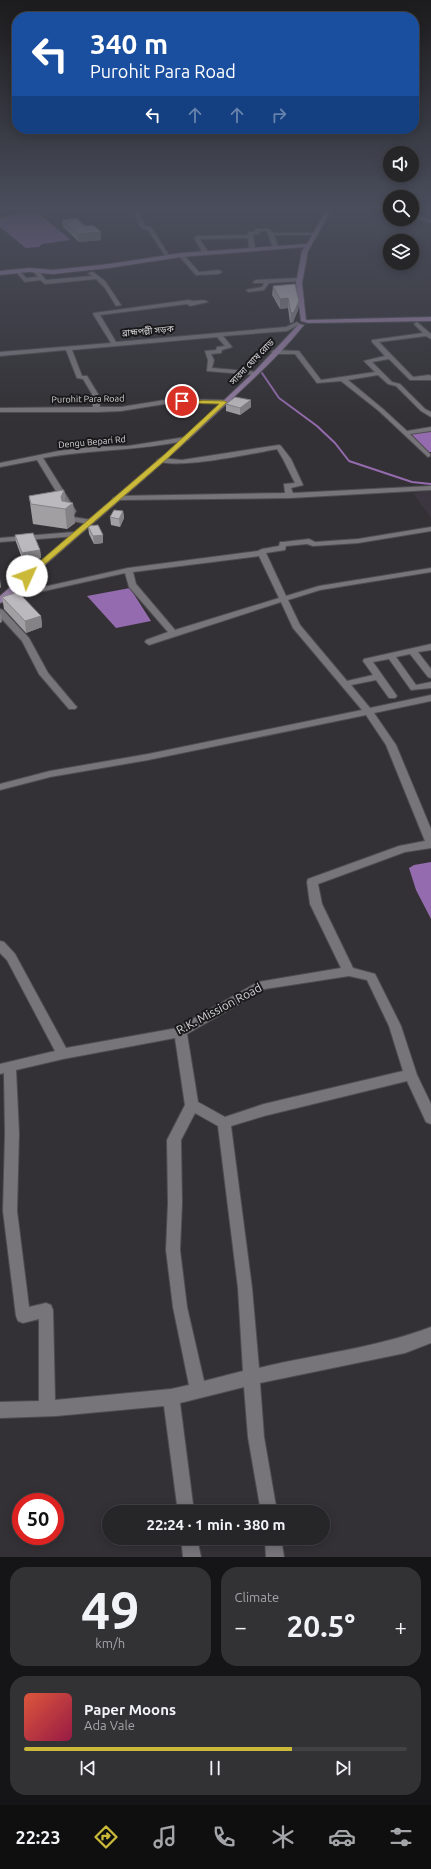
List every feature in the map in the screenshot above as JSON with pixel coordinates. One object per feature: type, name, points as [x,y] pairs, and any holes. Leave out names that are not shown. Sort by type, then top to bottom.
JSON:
[{"type":"main road","points":[[299,280],[303,323]]},
{"type":"main road","points":[[303,323],[431,319]]},
{"type":"main road","points":[[303,323],[431,323]]},
{"type":"main road","name":"সারদা ঘোষ রোড","points":[[2,599],[74,534],[186,439],[256,372],[303,323]]},
{"type":"street","points":[[43,280],[45,282],[69,280]]},
{"type":"street","points":[[99,280],[109,289],[118,305]]},
{"type":"street","points":[[256,282],[299,280]]},
{"type":"street","points":[[249,290],[264,288],[267,282]]},
{"type":"street","points":[[114,343],[96,314],[189,302],[190,304],[205,302]]},
{"type":"street","name":"ব্রাহ্মপল্লী সড়ক","points":[[0,354],[287,329],[303,323]]},
{"type":"street","points":[[417,324],[430,336]]},
{"type":"street","points":[[218,334],[229,347],[219,348],[220,352],[207,352],[211,360],[209,370],[256,372]]},
{"type":"street","points":[[430,336],[374,341],[412,379],[431,378]]},
{"type":"street","points":[[68,347],[80,378],[84,377],[95,394],[97,410]]},
{"type":"street","points":[[274,352],[297,352],[320,382],[380,373]]},
{"type":"street","points":[[390,357],[367,361],[390,383],[398,385],[423,410],[431,415]]},
{"type":"street","points":[[343,379],[381,410],[428,455]]},
{"type":"street","name":"Purohit Para Road","points":[[0,410],[97,410],[121,409],[171,401],[224,402]]},
{"type":"street","points":[[406,433],[431,429]]},
{"type":"street","name":"Dengu Bepari Rd","points":[[0,465],[92,449],[128,448],[186,439]]},
{"type":"street","points":[[161,460],[182,462],[279,447],[287,459],[299,485],[287,486],[290,496]]},
{"type":"street","points":[[39,457],[72,511],[68,518],[88,522]]},
{"type":"street","points":[[117,498],[290,496],[431,488]]},
{"type":"street","points":[[2,599],[128,570],[262,553],[262,551],[282,548],[283,544],[309,541],[314,544],[358,541],[431,529]]},
{"type":"street","points":[[0,540],[74,534]]},
{"type":"street","points":[[262,553],[296,626],[368,711],[391,745],[431,843],[403,849],[312,882],[316,904],[349,971]]},
{"type":"street","points":[[128,570],[132,584],[173,633]]},
{"type":"street","points":[[149,642],[283,598],[319,588],[431,570]]},
{"type":"street","points":[[0,612],[26,640],[44,674],[72,707]]},
{"type":"street","points":[[392,696],[367,662],[431,647]]},
{"type":"street","points":[[412,651],[431,676]]},
{"type":"street","points":[[390,656],[414,688],[431,685]]},
{"type":"street","points":[[345,684],[378,677]]},
{"type":"street","points":[[0,787],[50,774],[148,757],[431,698]]},
{"type":"street","points":[[0,945],[11,957],[63,1054]]},
{"type":"street","name":"R.K. Mission Road","points":[[5,1068],[63,1054],[180,1032],[262,985],[349,971],[371,976],[396,1026],[411,1075],[431,1118]]},
{"type":"street","points":[[180,1032],[192,1104],[174,1140],[176,1203],[173,1250],[180,1307],[198,1391]]},
{"type":"street","points":[[5,1068],[12,1133],[10,1211],[14,1253],[23,1316],[46,1310],[47,1407]]},
{"type":"street","points":[[192,1104],[224,1123],[264,1110],[411,1075]]},
{"type":"street","points":[[224,1123],[245,1288],[256,1437],[268,1505]]},
{"type":"street","points":[[0,1410],[47,1407],[56,1408],[171,1397],[251,1379],[293,1367],[405,1345],[431,1335]]},
{"type":"street","points":[[171,1397],[185,1505]]},
{"type":"street","points":[[190,1545],[192,1557]]},
{"type":"street","points":[[274,1545],[275,1557]]},
{"type":"shaded area","points":[[431,430],[431,452],[428,452],[411,434]]},
{"type":"shaded area","points":[[431,491],[431,518],[413,493]]},
{"type":"shaded area","points":[[130,588],[151,621],[116,628],[87,596]]},
{"type":"shaded area","points":[[431,862],[431,919],[416,890],[409,868],[414,865]]},
{"type":"building","points":[[295,284],[299,301],[294,312],[291,313],[288,298],[280,299],[273,286]]},
{"type":"building","points":[[235,397],[251,400],[240,408],[226,404]]},
{"type":"building","points":[[64,490],[61,497],[62,501],[73,503],[65,509],[31,504],[29,496]]},
{"type":"building","points":[[114,510],[123,511],[119,519],[110,517]]},
{"type":"building","points":[[98,525],[103,535],[93,536],[88,526]]},
{"type":"building","points":[[33,533],[40,550],[22,553],[15,535]]},
{"type":"building","points":[[18,592],[41,616],[25,621],[2,597]]},
{"type":"waterway","points":[[262,373],[279,398],[317,426],[335,443],[349,461],[412,482],[431,484]]},
{"type":"route","points":[[27,576],[167,456],[224,402],[182,401]]}]
